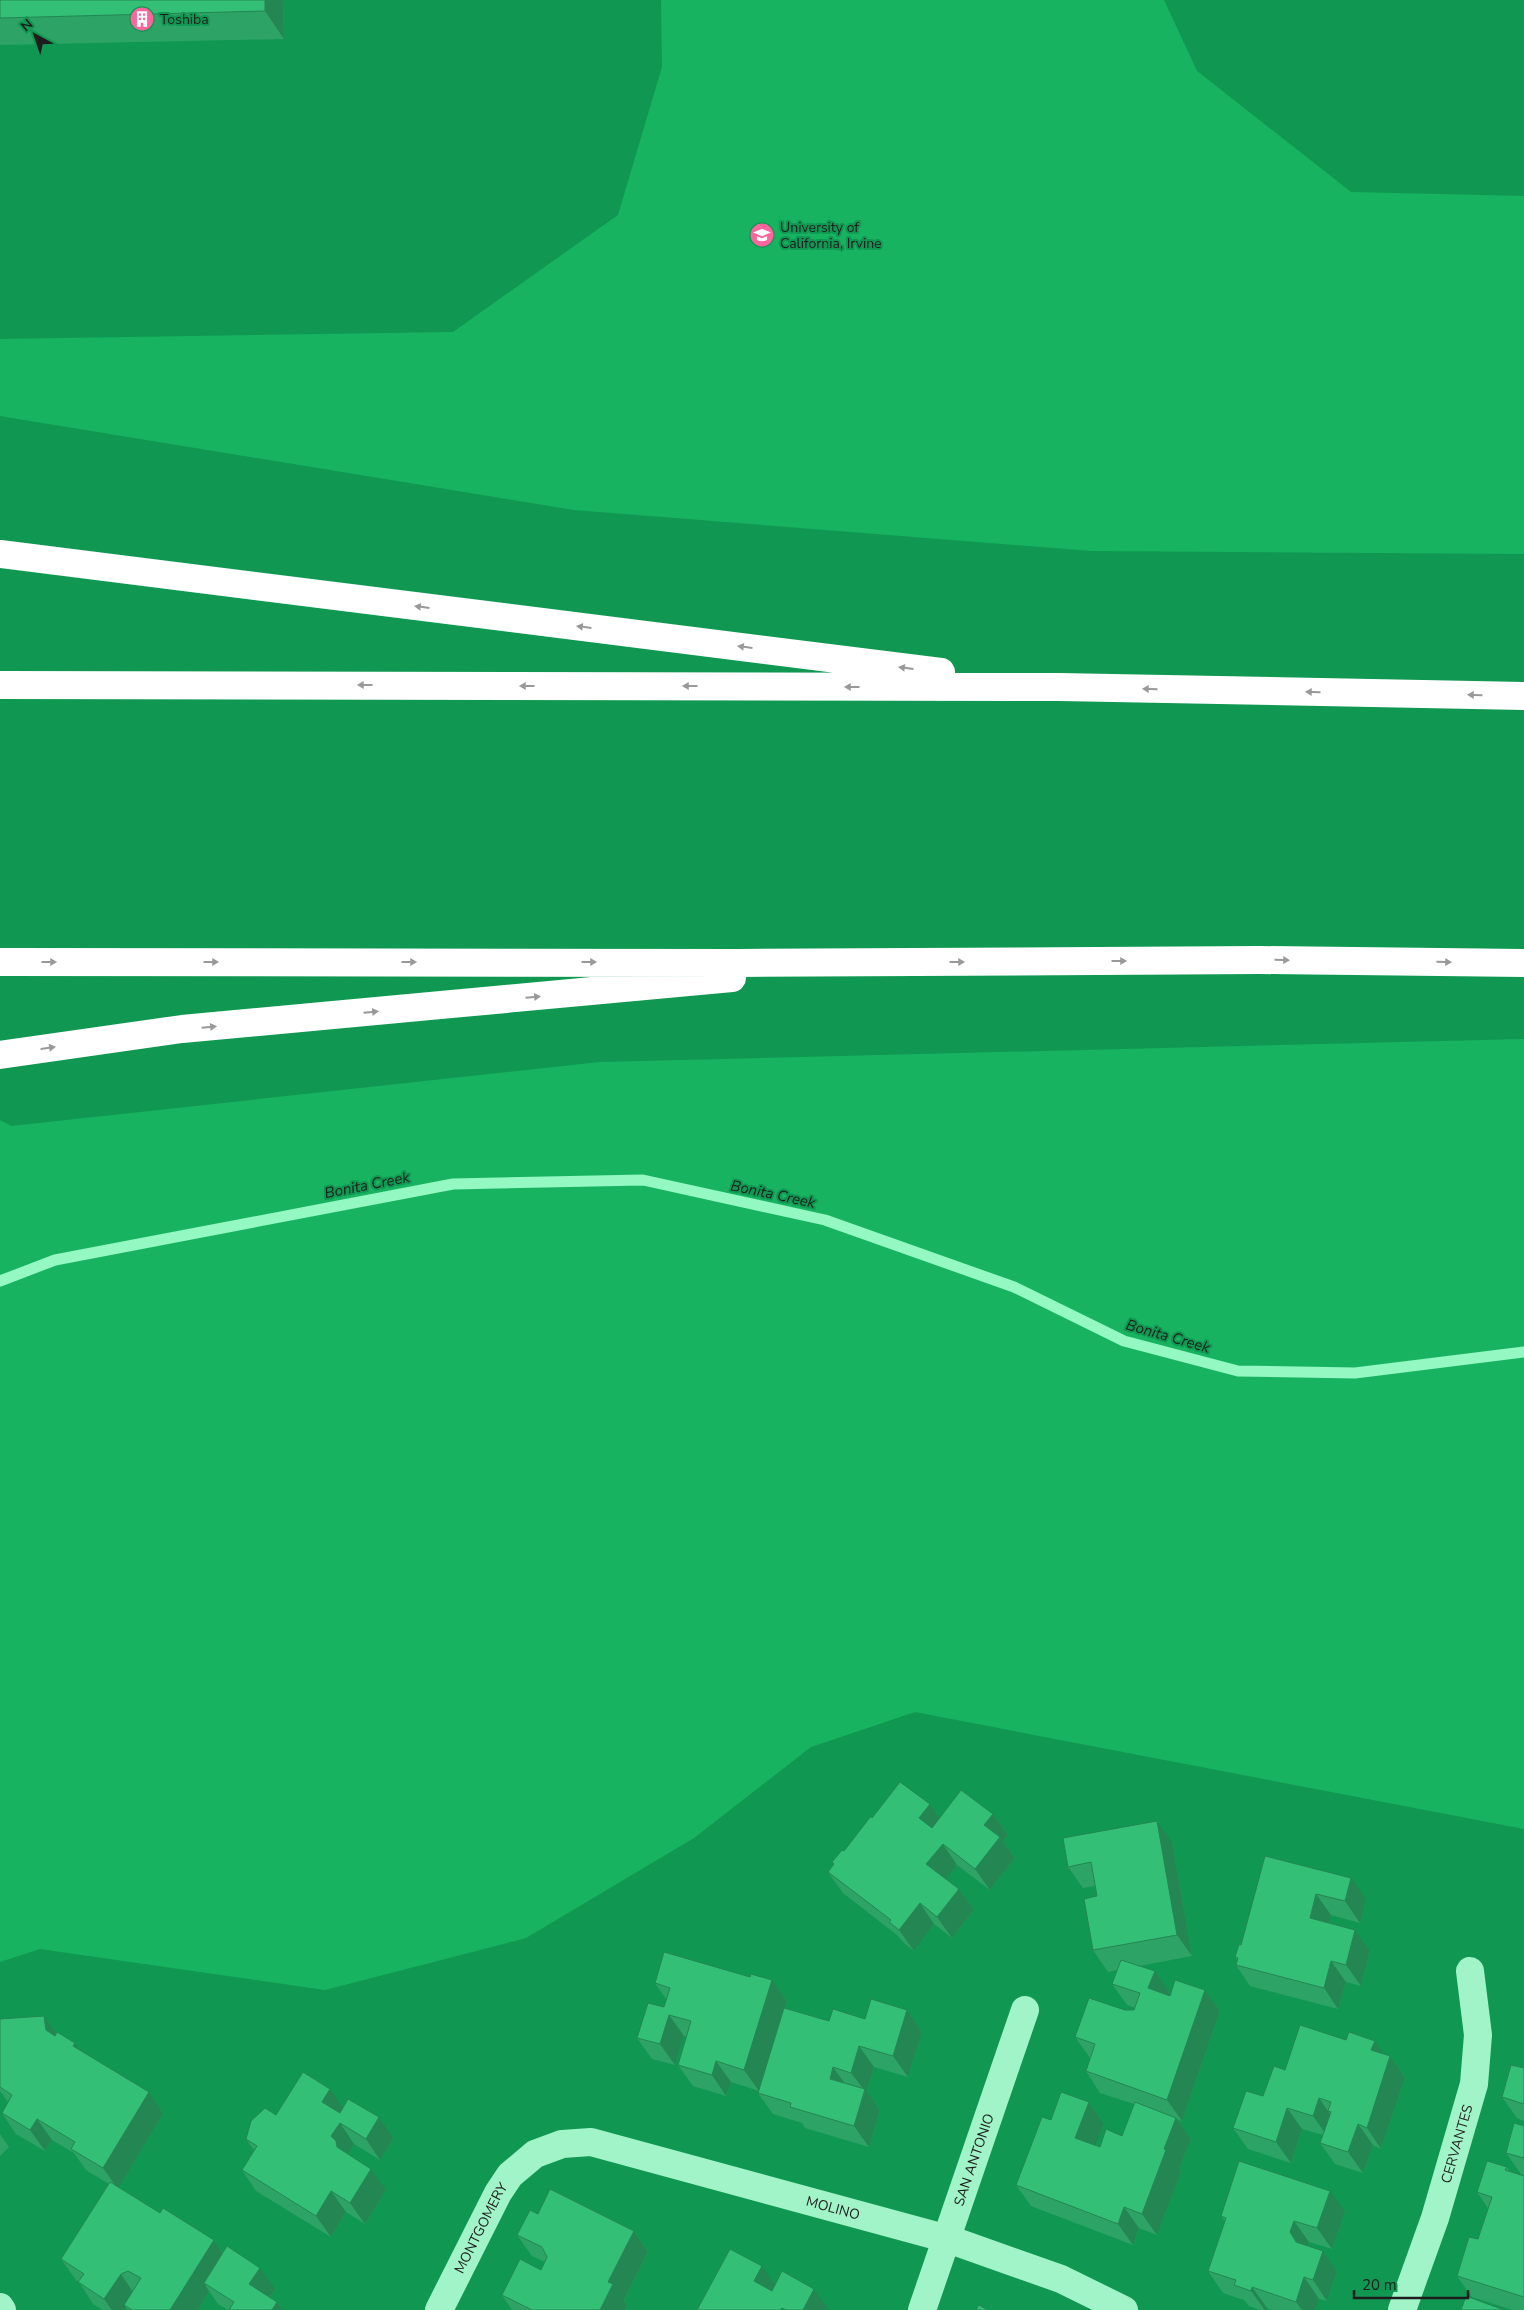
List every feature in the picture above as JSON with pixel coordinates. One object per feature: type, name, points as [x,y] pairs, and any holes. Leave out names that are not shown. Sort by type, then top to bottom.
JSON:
[{"type":"highway","points":[[0,554],[1059,687]]},
{"type":"highway","points":[[0,685],[1059,687],[1524,696]]},
{"type":"highway","points":[[0,962],[1260,960],[1524,964]]},
{"type":"highway","points":[[0,1055],[182,1030],[908,962]]},
{"type":"street","name":"CERVANTES","points":[[1402,2310],[1435,2218],[1474,2084],[1478,2035],[1470,1971]]},
{"type":"street","name":"SAN ANTONIO","points":[[922,2310],[948,2239],[1025,2010]]},
{"type":"street","name":"MOLINO","points":[[535,2154],[562,2144],[591,2142],[948,2239],[1061,2279],[1124,2310]]},
{"type":"street","name":"MONTGOMERY","points":[[439,2310],[498,2193],[510,2175],[535,2154]]},
{"type":"green space","name":"University of California, Irvine","points":[[661,0],[1164,0],[1197,71],[1351,192],[1524,196],[1524,554],[1092,551],[574,510],[0,416],[0,339],[453,332],[618,215],[662,67]]},
{"type":"green space","points":[[1524,1039],[1524,1829],[915,1712],[811,1747],[694,1838],[526,1938],[325,1990],[40,1949],[0,1962],[0,1120],[11,1126],[600,1062]]},
{"type":"building","points":[[0,0],[265,0],[265,11],[0,18]]},
{"type":"building","points":[[900,1782],[930,1804],[919,1818],[932,1828],[961,1790],[993,1814],[984,1825],[1000,1837],[975,1869],[943,1844],[926,1864],[959,1889],[937,1917],[920,1903],[899,1930],[889,1922],[891,1920],[828,1872],[834,1864],[832,1862],[842,1850],[844,1851]]},
{"type":"building","points":[[1157,1821],[1177,1935],[1093,1950],[1084,1899],[1097,1896],[1091,1862],[1068,1867],[1063,1838]]},
{"type":"building","points":[[1265,1856],[1351,1878],[1345,1901],[1316,1894],[1310,1918],[1355,1930],[1346,1965],[1331,1961],[1324,1988],[1236,1965],[1238,1958],[1235,1957],[1239,1944],[1241,1945]]},
{"type":"building","points":[[664,1952],[750,1977],[751,1974],[772,1980],[744,2070],[716,2061],[712,2075],[678,2065],[691,2021],[669,2015],[660,2044],[637,2038],[648,2003],[664,2007],[670,1988],[655,1983]]},
{"type":"building","points":[[1121,1960],[1155,1971],[1148,1988],[1170,1996],[1175,1980],[1205,1990],[1167,2100],[1086,2071],[1095,2044],[1075,2037],[1089,1998],[1125,2010],[1134,2010],[1140,1993],[1112,1984]]},
{"type":"building","points":[[871,1999],[907,2010],[893,2056],[859,2046],[851,2073],[833,2067],[830,2079],[865,2089],[854,2126],[790,2107],[791,2103],[758,2093],[784,2008],[829,2021],[833,2009],[865,2019]]},
{"type":"building","points":[[44,2016],[46,2030],[55,2036],[57,2032],[75,2043],[73,2046],[149,2092],[103,2168],[71,2149],[75,2142],[37,2119],[30,2130],[2,2113],[12,2095],[0,2087],[0,2019]]},
{"type":"building","points":[[1300,2025],[1346,2040],[1349,2032],[1375,2041],[1371,2050],[1390,2056],[1367,2128],[1358,2124],[1348,2152],[1320,2143],[1331,2112],[1328,2111],[1331,2102],[1319,2098],[1313,2116],[1287,2108],[1276,2142],[1233,2128],[1246,2091],[1263,2096],[1274,2066],[1285,2070]]},
{"type":"building","points":[[1511,2065],[1524,2068],[1524,2104],[1502,2097]]},
{"type":"building","points":[[303,2072],[330,2089],[322,2102],[340,2113],[348,2099],[379,2117],[366,2139],[340,2123],[331,2136],[336,2141],[337,2147],[371,2169],[350,2203],[331,2191],[316,2216],[242,2170],[257,2146],[246,2139],[251,2121],[265,2108],[276,2115]]},
{"type":"building","points":[[1061,2092],[1089,2102],[1075,2138],[1100,2147],[1106,2129],[1122,2136],[1135,2102],[1176,2118],[1142,2214],[1124,2207],[1118,2224],[1016,2185],[1042,2117],[1051,2120]]},
{"type":"building","points":[[1514,2123],[1524,2126],[1524,2158],[1506,2153]]},
{"type":"building","points":[[1239,2161],[1330,2191],[1317,2228],[1294,2221],[1290,2232],[1296,2242],[1323,2251],[1313,2280],[1304,2277],[1296,2302],[1252,2287],[1251,2291],[1234,2285],[1236,2280],[1208,2271],[1226,2218],[1221,2216]]},
{"type":"building","points":[[1487,2161],[1507,2167],[1505,2170],[1524,2176],[1524,2297],[1457,2276],[1469,2237],[1478,2239],[1492,2197],[1477,2192]]},
{"type":"building","points":[[110,2182],[160,2213],[163,2208],[214,2240],[170,2310],[132,2310],[124,2305],[141,2278],[128,2271],[121,2274],[104,2299],[78,2282],[84,2274],[61,2259]]},
{"type":"building","points":[[550,2189],[634,2231],[608,2282],[613,2284],[600,2310],[532,2310],[502,2295],[520,2259],[541,2270],[547,2257],[542,2247],[517,2235],[530,2210],[538,2214]]},
{"type":"building","points":[[227,2246],[260,2268],[249,2284],[277,2302],[272,2310],[229,2310],[234,2302],[204,2283]]},
{"type":"building","points":[[730,2249],[762,2266],[754,2281],[772,2291],[782,2271],[814,2289],[803,2310],[786,2310],[782,2308],[780,2310],[697,2310]]},
{"type":"building","points":[[1466,2296],[1504,2310],[1461,2310]]},
{"type":"building","points":[[979,2305],[988,2310],[976,2310]]},
{"type":"waterway","name":"Bonita Creek","points":[[0,1281],[55,1260],[453,1184],[643,1180],[825,1220],[1014,1287],[1124,1341],[1238,1371],[1355,1373],[1524,1352]]},
{"type":"place","name":"Toshiba","points":[[142,19]]},
{"type":"place","name":"University of California, Irvine","points":[[762,235]]}]
